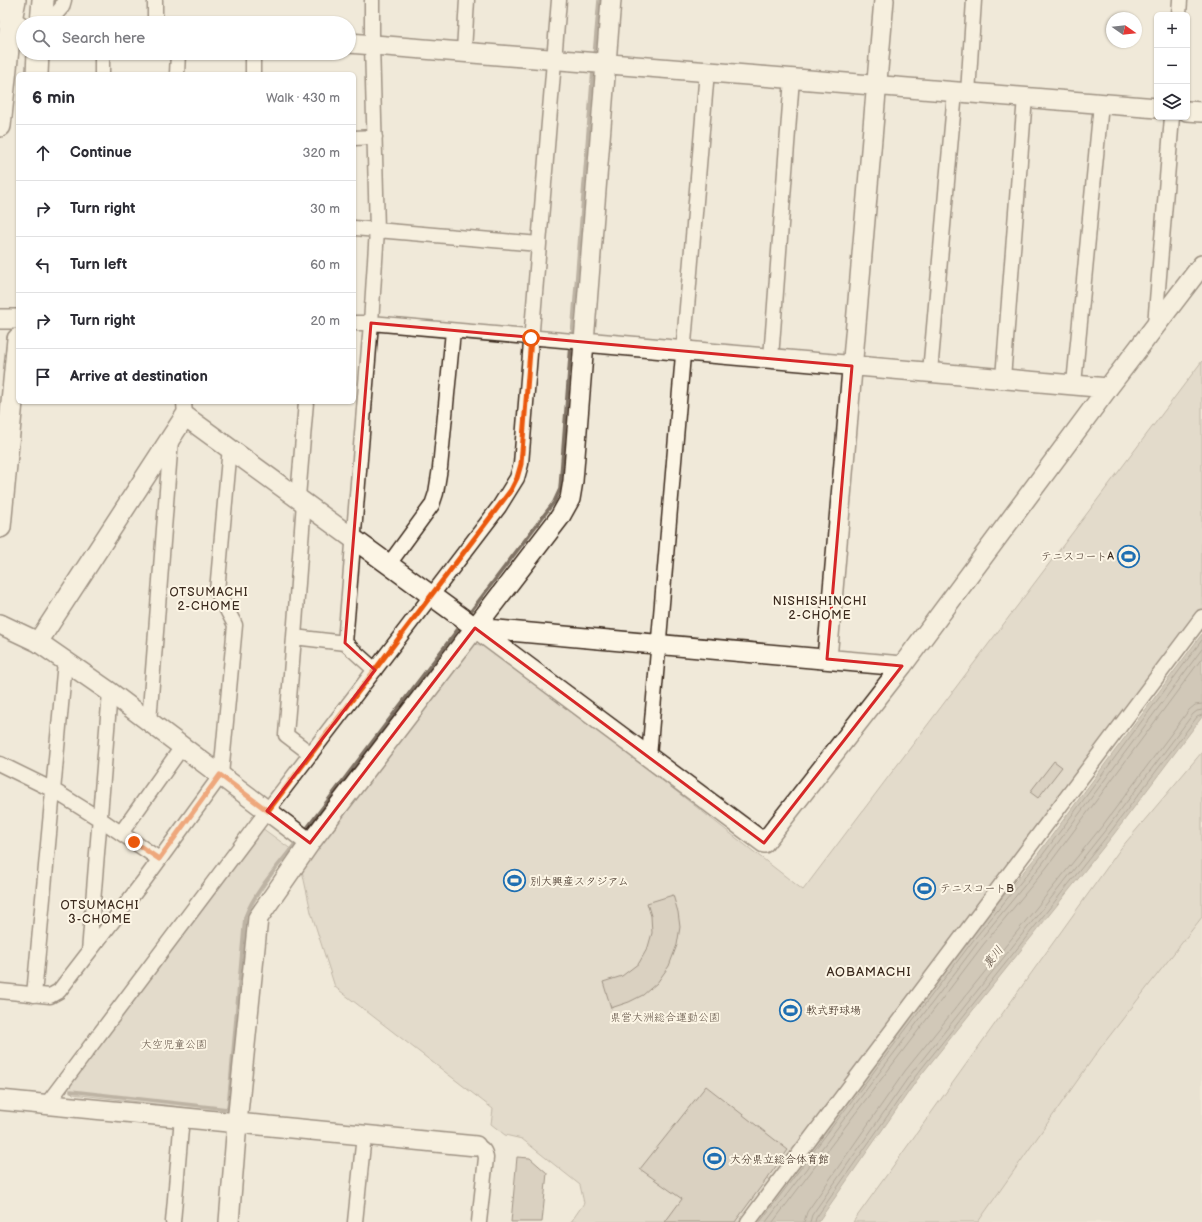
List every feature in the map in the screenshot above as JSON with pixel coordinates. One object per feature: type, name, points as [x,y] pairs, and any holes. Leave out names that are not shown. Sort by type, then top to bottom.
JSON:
[{"type":"main road","points":[[42,16],[43,0]]},
{"type":"main road","points":[[0,126],[16,16]]},
{"type":"main road","points":[[37,72],[38,60]]},
{"type":"main road","points":[[0,527],[16,360]]},
{"type":"street","points":[[54,16],[62,7],[64,0]]},
{"type":"street","points":[[155,0],[155,16]]},
{"type":"street","points":[[345,643],[371,324],[377,230],[372,0]]},
{"type":"street","points":[[464,51],[468,0]]},
{"type":"street","points":[[47,1104],[374,670],[499,508],[517,478],[521,464],[559,0]]},
{"type":"street","points":[[229,1222],[237,1123],[258,918],[468,623],[560,517],[570,499],[573,481],[576,341],[598,62],[611,0]]},
{"type":"street","points":[[827,660],[884,0]]},
{"type":"street","points":[[930,372],[961,92],[974,0]]},
{"type":"street","points":[[1179,12],[1180,0]]},
{"type":"street","points":[[0,2],[16,16]]},
{"type":"street","points":[[356,43],[1154,108]]},
{"type":"street","points":[[102,60],[102,72]]},
{"type":"street","points":[[177,72],[178,60]]},
{"type":"street","points":[[253,60],[253,72]]},
{"type":"street","points":[[649,757],[707,71]]},
{"type":"street","points":[[771,358],[792,78]]},
{"type":"street","points":[[1003,378],[1025,98]]},
{"type":"street","points":[[1074,384],[1101,104]]},
{"type":"street","points":[[1190,111],[1202,112]]},
{"type":"street","points":[[1156,325],[1172,120]]},
{"type":"street","points":[[356,138],[375,137]]},
{"type":"street","points":[[356,228],[539,244]]},
{"type":"street","points":[[38,642],[171,438],[185,409],[230,448],[389,564],[764,843],[902,666],[1108,388],[1202,265]]},
{"type":"street","points":[[0,319],[16,319]]},
{"type":"street","points":[[356,323],[684,350],[1108,388]]},
{"type":"street","points":[[389,564],[432,505],[436,493],[440,468],[454,331]]},
{"type":"street","points":[[306,404],[294,637],[286,735],[311,754]]},
{"type":"street","points":[[149,722],[171,438]]},
{"type":"street","points":[[0,991],[50,996],[59,991],[146,878],[220,775],[235,625],[218,591],[230,448]]},
{"type":"street","points":[[748,1222],[1202,617]]},
{"type":"street","points":[[468,623],[659,644],[902,666]]},
{"type":"street","points":[[0,624],[38,642],[110,692],[310,843]]},
{"type":"street","points":[[294,637],[345,643],[374,670]]},
{"type":"street","points":[[34,994],[65,662]]},
{"type":"street","points":[[89,952],[101,819],[110,692]]},
{"type":"street","points":[[121,833],[182,747]]},
{"type":"street","points":[[0,764],[53,790],[101,819],[159,859]]},
{"type":"street","points":[[0,1100],[481,1147],[485,1152],[486,1158],[479,1222]]},
{"type":"street","points":[[173,1222],[182,1117]]},
{"type":"street","points":[[355,1222],[364,1135]]},
{"type":"highlighted area","points":[[371,323],[852,366],[827,659],[902,666],[764,843],[475,628],[310,843],[267,811],[375,670],[345,643]]},
{"type":"shaded area","points":[[1202,917],[1202,1222],[978,1222],[1101,1047]]},
{"type":"green space","name":"県営大洲総合運動公園","points":[[1202,361],[1202,614],[745,1222],[571,1222],[584,1203],[580,1185],[522,1139],[505,1135],[491,1124],[493,1109],[335,987],[311,912],[301,866],[475,644],[491,647],[803,890]]},
{"type":"green space","points":[[1202,752],[1202,917],[1101,1047],[978,1222],[853,1222],[1121,848]]},
{"type":"green space","name":"大空児童公園","points":[[262,828],[292,850],[254,902],[247,918],[230,1113],[73,1094],[66,1086]]},
{"type":"water","name":"裏川","points":[[1202,634],[1202,717],[1114,834],[917,1080],[818,1222],[754,1222],[971,935],[1035,858]]},
{"type":"building","points":[[1054,761],[1062,767],[1038,798],[1030,792]]},
{"type":"building","points":[[673,895],[678,912],[680,927],[677,945],[669,966],[657,983],[643,995],[629,1002],[611,1008],[603,982],[622,976],[639,963],[648,947],[652,933],[651,916],[647,903]]},
{"type":"building","name":"大分県立総合体育館","points":[[706,1086],[788,1150],[735,1222],[665,1222],[682,1199],[640,1169]]},
{"type":"building","points":[[517,1157],[530,1158],[547,1173],[542,1222],[511,1222]]},
{"type":"waterway","points":[[594,56],[599,0]]},
{"type":"waterway","points":[[572,337],[593,69]]},
{"type":"waterway","points":[[468,615],[554,502],[560,489],[571,344]]},
{"type":"waterway","points":[[304,832],[461,625]]},
{"type":"waterway","points":[[71,1091],[228,1109],[245,917],[261,887],[298,840]]},
{"type":"place","name":"テニスコートA","points":[[1129,556]]},
{"type":"place","name":"別大興産スタジアム","points":[[514,881]]},
{"type":"place","name":"テニスコートB","points":[[924,888]]},
{"type":"place","name":"軟式野球場","points":[[790,1010]]},
{"type":"place","name":"大分県立総合体育館","points":[[714,1159]]},
{"type":"district","name":"OTSUMACHI 2-CHOME","points":[[209,599]]},
{"type":"district","name":"NISHISHINCHI 2-CHOME","points":[[820,608]]},
{"type":"district","name":"OTSUMACHI 3-CHOME","points":[[100,912]]},
{"type":"district","name":"AOBAMACHI","points":[[869,971]]},
{"type":"route","points":[[134,842],[159,859],[220,775],[268,811],[499,508],[511,490],[517,478],[521,464],[531,338]]}]
